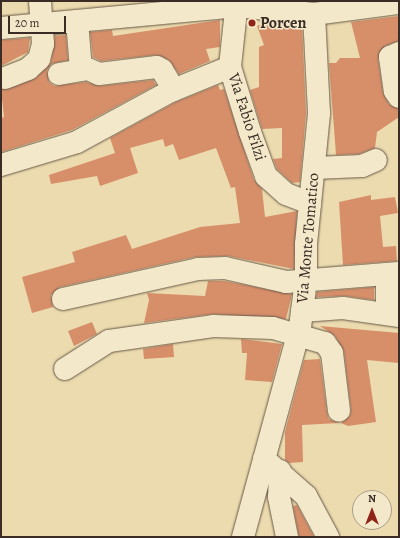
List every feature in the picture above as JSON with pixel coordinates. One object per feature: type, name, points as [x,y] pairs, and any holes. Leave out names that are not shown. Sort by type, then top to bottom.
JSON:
[{"type":"street","points":[[5,78],[28,69],[39,59],[42,24],[40,1]]},
{"type":"street","points":[[1,28],[77,21],[146,8],[238,2],[314,14],[356,5],[399,2]]},
{"type":"street","name":"Via Fabio Filzi","points":[[238,2],[230,67],[266,176],[286,194],[310,202]]},
{"type":"street","name":"Via Monte Tomatico","points":[[272,465],[298,333],[306,280],[310,202],[320,113],[314,14]]},
{"type":"street","points":[[77,21],[81,70]]},
{"type":"street","points":[[399,53],[390,57],[394,91],[399,97]]},
{"type":"street","points":[[59,74],[81,70],[99,74],[157,67],[162,70],[174,90]]},
{"type":"street","points":[[1,165],[77,142],[174,90],[230,67]]},
{"type":"street","points":[[314,168],[362,166],[376,160]]},
{"type":"street","points":[[63,299],[198,268],[225,268],[286,282],[393,274],[393,314],[342,308],[302,311]]},
{"type":"street","points":[[65,368],[109,341],[148,334],[213,326],[298,333],[325,343],[332,353],[339,412]]},
{"type":"street","points":[[243,537],[272,465]]},
{"type":"street","points":[[272,465],[287,537]]},
{"type":"street","points":[[272,465],[306,496],[328,537]]},
{"type":"building","points":[[399,16],[399,41],[385,46],[378,59],[383,93],[389,104],[399,109],[399,117],[377,132],[375,148],[359,154],[336,155],[329,63],[336,63],[340,58],[360,58],[351,22]]},
{"type":"building","points":[[220,20],[220,47],[206,49],[210,61],[179,74],[169,60],[156,55],[101,61],[93,57],[90,32],[112,30],[113,36]]},
{"type":"building","points":[[269,22],[302,27],[306,113],[300,182],[292,183],[277,169],[273,159],[282,158],[282,128],[262,129],[250,90],[259,87],[259,47],[264,45],[257,26]]},
{"type":"building","points":[[66,35],[68,60],[51,64],[47,70],[49,82],[54,86],[86,82],[100,86],[153,80],[156,85],[72,130],[1,152],[1,118],[4,117],[1,89],[36,78],[51,62],[55,36]]},
{"type":"building","points":[[30,38],[28,52],[1,66],[1,40]]},
{"type":"building","points":[[218,85],[220,90],[224,89],[254,180],[262,189],[265,217],[297,211],[294,269],[228,256],[195,257],[60,287],[51,295],[53,307],[32,313],[22,277],[75,262],[72,252],[126,235],[132,249],[200,227],[240,223],[235,187],[231,188],[216,148],[179,160],[173,144],[165,147],[163,139],[130,148],[138,173],[100,186],[97,176],[51,184],[49,175],[115,153],[110,138],[176,102]]},
{"type":"building","points":[[371,195],[371,200],[395,197],[398,213],[380,216],[383,247],[396,246],[397,261],[343,265],[339,202]]},
{"type":"building","points":[[208,281],[224,281],[292,294],[286,319],[213,314],[144,323],[149,300],[147,293],[205,296]]},
{"type":"building","points":[[374,287],[374,300],[345,296],[316,297],[317,292]]},
{"type":"building","points":[[92,322],[97,334],[74,346],[68,331]]},
{"type":"building","points":[[320,326],[399,333],[399,363],[367,360],[376,422],[348,426],[341,423],[350,416],[351,410],[344,352],[335,336]]},
{"type":"building","points":[[241,339],[282,344],[272,382],[245,380],[247,353],[242,353]]},
{"type":"building","points":[[173,344],[174,357],[144,359],[143,349]]},
{"type":"building","points":[[320,359],[327,413],[329,419],[339,423],[302,425],[303,462],[289,463],[285,460],[285,432],[304,360]]},
{"type":"building","points":[[297,505],[314,537],[299,537],[293,506]]},
{"type":"place","name":"Porcen","points":[[252,23]]}]
